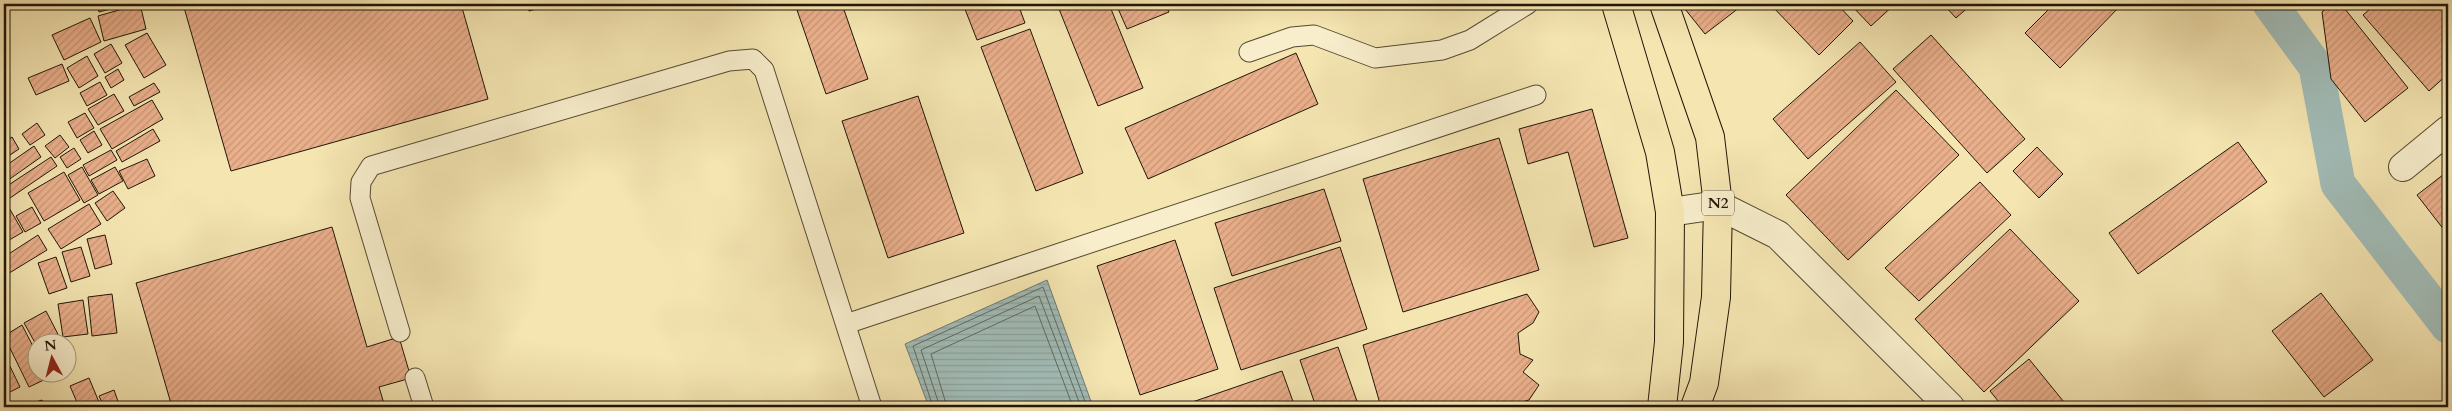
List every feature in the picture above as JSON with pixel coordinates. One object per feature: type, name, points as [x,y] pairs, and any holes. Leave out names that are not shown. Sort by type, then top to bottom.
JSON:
[{"type":"highway","points":[[1616,4],[1660,152],[1670,212],[1669,342],[1662,407]]},
{"type":"highway","name":"N2","points":[[1664,4],[1710,137],[1718,205],[1716,297],[1704,383],[1695,407]]},
{"type":"street","points":[[2403,167],[2448,130]]},
{"type":"street","points":[[1670,212],[1718,205],[1778,235],[1950,407]]},
{"type":"lane","points":[[1249,52],[1292,37],[1314,35],[1374,58],[1442,50],[1470,40],[1528,4]]},
{"type":"lane","points":[[400,332],[360,198],[361,182],[371,166],[729,61],[753,59],[764,70],[872,407]]},
{"type":"lane","points":[[846,324],[1536,95]]},
{"type":"lane","points":[[415,378],[424,407]]},
{"type":"water","points":[[1047,280],[1093,407],[929,407],[905,344]]},
{"type":"building","points":[[97,4],[129,4],[99,12]]},
{"type":"building","points":[[140,4],[146,29],[104,41],[98,16]]},
{"type":"building","points":[[183,4],[461,4],[488,99],[231,171]]},
{"type":"building","points":[[527,4],[554,4],[529,11]]},
{"type":"building","points":[[814,4],[842,4],[868,79],[826,94],[797,10]]},
{"type":"building","points":[[963,4],[1018,4],[1025,23],[977,40]]},
{"type":"building","points":[[1057,4],[1109,4],[1143,88],[1098,106]]},
{"type":"building","points":[[1116,4],[1165,4],[1169,12],[1127,29]]},
{"type":"building","points":[[1681,4],[1744,4],[1705,34]]},
{"type":"building","points":[[1770,4],[1837,4],[1853,21],[1819,55]]},
{"type":"building","points":[[1850,4],[1895,4],[1871,26]]},
{"type":"building","points":[[1943,4],[1972,4],[1956,18]]},
{"type":"building","points":[[2054,4],[2122,4],[2060,68],[2025,33]]},
{"type":"building","points":[[2332,4],[2341,4],[2408,88],[2365,122],[2331,79],[2322,12]]},
{"type":"building","points":[[2376,4],[2448,5],[2448,74],[2429,91],[2363,15]]},
{"type":"building","points":[[90,18],[101,42],[64,60],[52,35]]},
{"type":"building","points":[[1030,29],[1083,173],[1036,191],[981,47]]},
{"type":"building","points":[[147,33],[166,65],[144,78],[125,45]]},
{"type":"building","points":[[1931,35],[2025,139],[1987,173],[1893,69]]},
{"type":"building","points":[[1860,42],[1896,82],[1808,159],[1773,119]]},
{"type":"building","points":[[111,44],[122,63],[105,73],[94,54]]},
{"type":"building","points":[[1296,53],[1318,104],[1148,179],[1125,128]]},
{"type":"building","points":[[87,56],[98,76],[79,88],[67,68]]},
{"type":"building","points":[[62,64],[69,81],[36,95],[28,78]]},
{"type":"building","points":[[118,69],[124,80],[111,88],[105,77]]},
{"type":"building","points":[[100,82],[107,95],[87,106],[80,93]]},
{"type":"building","points":[[154,83],[160,92],[134,106],[129,97]]},
{"type":"building","points":[[1896,90],[1959,155],[1848,260],[1786,195]]},
{"type":"building","points":[[114,94],[124,111],[98,125],[88,109]]},
{"type":"building","points":[[918,96],[964,233],[888,258],[842,121]]},
{"type":"building","points":[[152,100],[163,119],[112,149],[100,129]]},
{"type":"building","points":[[1592,109],[1628,238],[1594,247],[1568,152],[1528,164],[1519,129]]},
{"type":"building","points":[[85,113],[94,128],[77,138],[68,122]]},
{"type":"building","points":[[37,123],[45,135],[30,145],[22,134]]},
{"type":"building","points":[[153,129],[160,141],[122,162],[116,151]]},
{"type":"building","points":[[94,131],[102,145],[88,153],[80,140]]},
{"type":"building","points":[[60,135],[69,147],[55,158],[45,146]]},
{"type":"building","points":[[12,137],[19,149],[4,159],[4,142]]},
{"type":"building","points":[[1499,138],[1539,270],[1403,312],[1363,179]]},
{"type":"building","points":[[2238,142],[2267,182],[2138,274],[2109,233]]},
{"type":"building","points":[[34,146],[41,157],[4,183],[4,167]]},
{"type":"building","points":[[2037,147],[2063,174],[2039,198],[2013,171]]},
{"type":"building","points":[[74,148],[81,159],[67,168],[60,157]]},
{"type":"building","points":[[111,150],[117,160],[89,176],[83,165]]},
{"type":"building","points":[[51,157],[57,166],[10,198],[4,188]]},
{"type":"building","points":[[147,159],[155,176],[128,189],[119,171]]},
{"type":"building","points":[[82,167],[98,195],[84,203],[68,175]]},
{"type":"building","points":[[115,167],[123,181],[99,194],[91,180]]},
{"type":"building","points":[[2448,171],[2448,235],[2417,195]]},
{"type":"building","points":[[64,172],[80,200],[44,221],[28,193]]},
{"type":"building","points":[[1980,182],[2011,215],[1919,301],[1885,268]]},
{"type":"building","points":[[1324,189],[1341,241],[1232,276],[1215,223]]},
{"type":"building","points":[[113,191],[125,208],[107,221],[95,203]]},
{"type":"building","points":[[4,199],[23,232],[4,243]]},
{"type":"building","points":[[89,204],[101,224],[61,249],[48,229]]},
{"type":"building","points":[[32,207],[41,223],[25,232],[16,216]]},
{"type":"building","points":[[332,227],[367,347],[399,337],[411,378],[379,387],[385,407],[172,407],[136,283]]},
{"type":"building","points":[[2010,229],[2079,301],[1984,392],[1915,319]]},
{"type":"building","points":[[38,235],[47,250],[6,275],[4,257]]},
{"type":"building","points":[[105,235],[112,264],[95,269],[87,239]]},
{"type":"building","points":[[1175,240],[1218,369],[1140,395],[1097,266]]},
{"type":"building","points":[[81,247],[90,276],[71,282],[62,252]]},
{"type":"building","points":[[1340,247],[1367,329],[1241,370],[1214,288]]},
{"type":"building","points":[[56,257],[67,288],[49,294],[38,263]]},
{"type":"building","points":[[2321,293],[2373,360],[2324,397],[2272,331]]},
{"type":"building","points":[[112,294],[117,333],[92,336],[88,297]]},
{"type":"building","points":[[1527,294],[1539,312],[1533,323],[1518,333],[1520,354],[1533,360],[1523,372],[1539,385],[1529,400],[1505,407],[1381,407],[1363,345]]},
{"type":"building","points":[[83,300],[88,334],[63,334],[58,304]]},
{"type":"building","points":[[46,311],[58,334],[30,334],[24,323]]},
{"type":"building","points":[[22,325],[28,337],[28,384],[35,384],[29,387],[4,336]]},
{"type":"building","points":[[1338,347],[1359,407],[1316,407],[1300,360]]},
{"type":"building","points":[[4,354],[20,387],[4,395]]},
{"type":"building","points":[[2029,359],[2068,407],[2003,407],[1990,391]]},
{"type":"building","points":[[1282,371],[1295,407],[1178,407]]},
{"type":"building","points":[[89,378],[101,407],[79,407],[70,386]]},
{"type":"building","points":[[114,390],[120,407],[104,407],[99,396]]},
{"type":"building","points":[[42,400],[45,407],[20,407]]},
{"type":"waterway","points":[[2270,4],[2316,67],[2338,184],[2448,326]]}]
